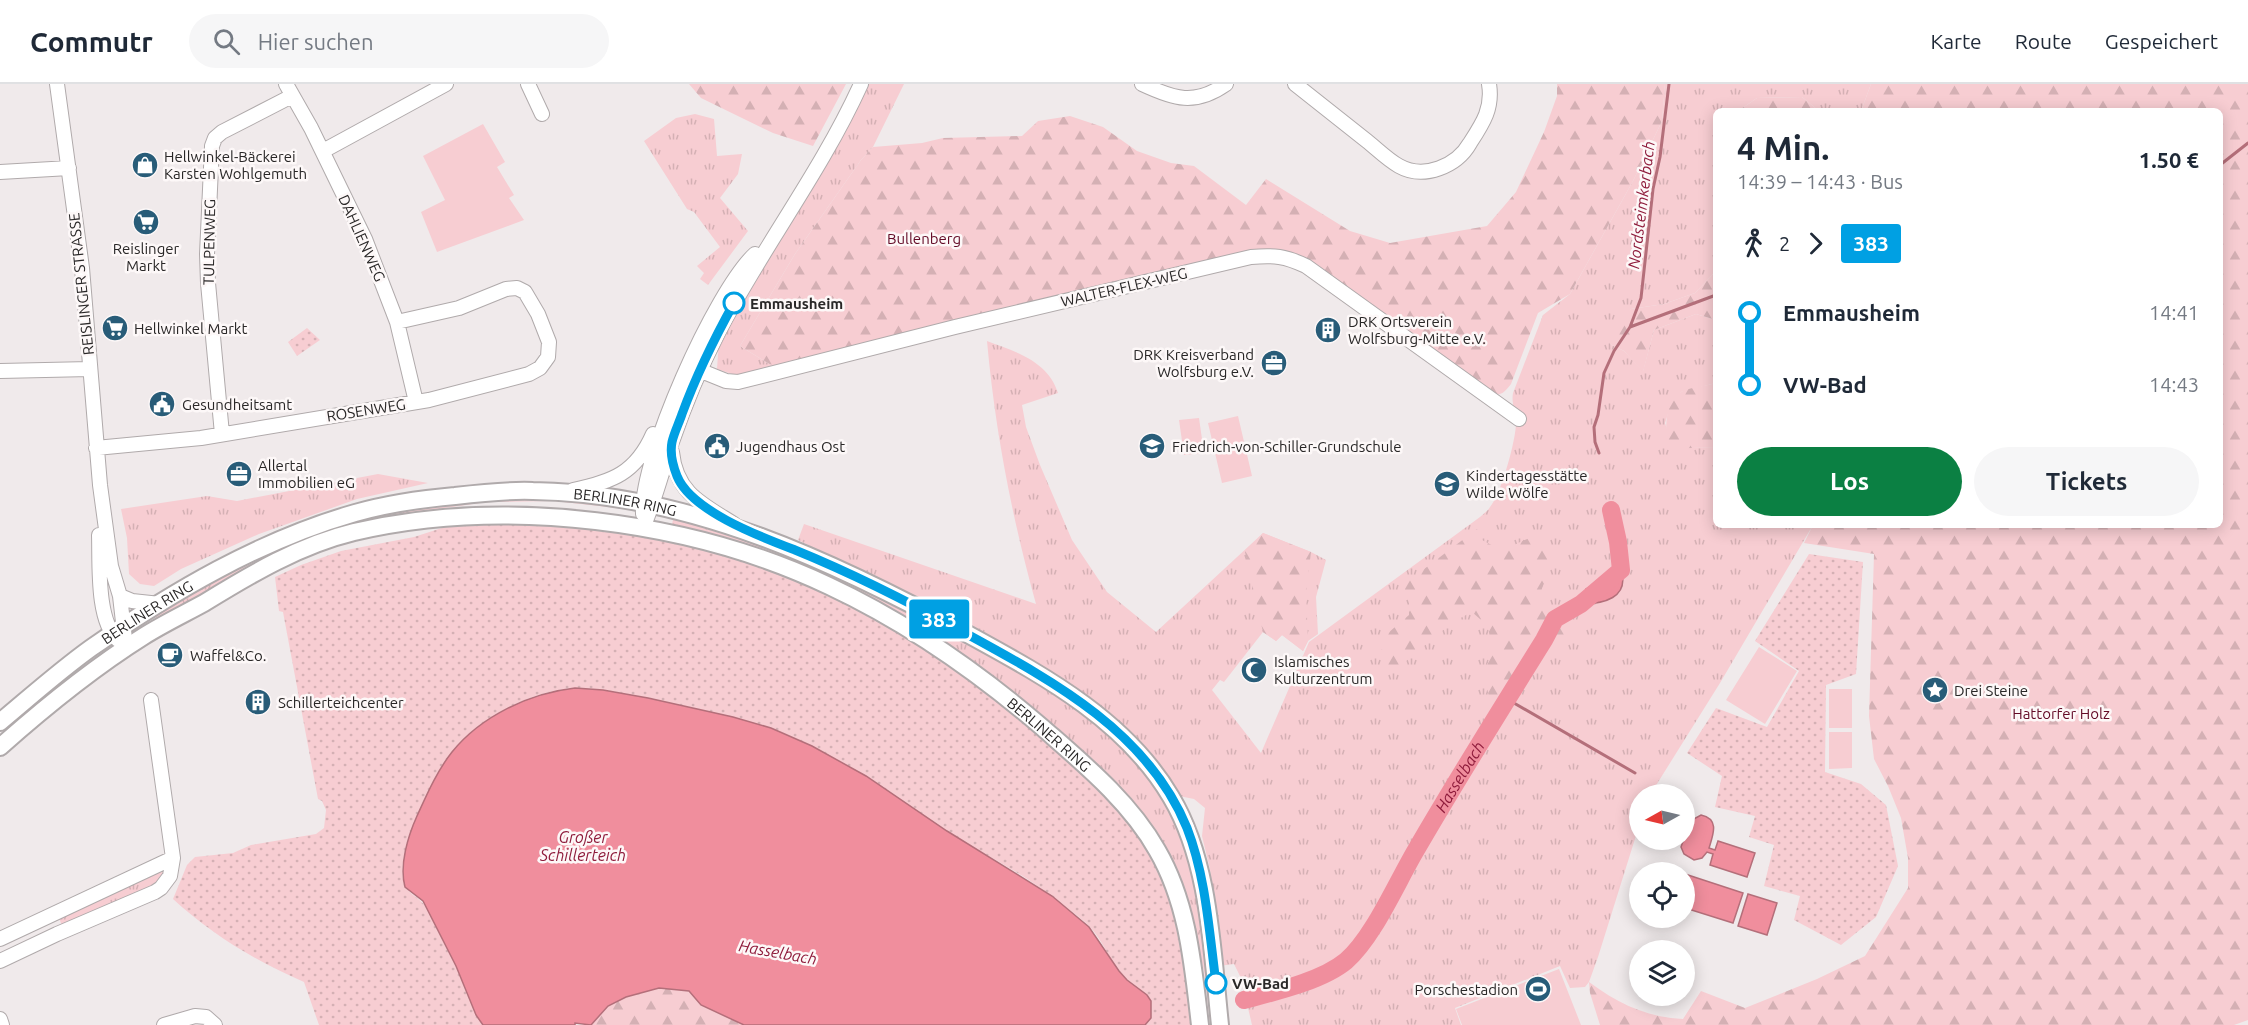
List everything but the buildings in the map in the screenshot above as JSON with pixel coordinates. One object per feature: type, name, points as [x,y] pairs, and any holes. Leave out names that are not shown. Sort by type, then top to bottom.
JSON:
[{"type":"main road","name":"BERLINER RING","points":[[0,722],[74,662],[160,604],[258,550],[301,531],[356,513],[411,501],[530,490],[564,492],[669,508],[747,531],[890,592],[1033,670],[1112,726],[1142,757],[1173,800],[1187,829],[1205,895],[1220,1025]]},
{"type":"main road","name":"BERLINER RING","points":[[0,747],[42,709],[126,648],[245,578],[298,552],[353,532],[400,524],[491,516],[580,519],[644,528],[690,538],[757,558],[828,585],[883,615],[950,657],[1028,715],[1058,741],[1126,808],[1156,847],[1172,880],[1187,927],[1200,1025]]},
{"type":"street","name":"REISLINGER STRASSE","points":[[57,84],[82,268],[100,485],[111,566],[120,596],[118,631]]},
{"type":"street","points":[[323,152],[446,84]]},
{"type":"street","points":[[528,84],[542,114]]},
{"type":"street","points":[[647,504],[671,444],[694,369],[721,300],[751,258],[770,240],[799,199],[826,153],[861,84]]},
{"type":"street","points":[[1142,84],[1164,94],[1185,99],[1211,94],[1226,84]]},
{"type":"street","points":[[1295,84],[1400,167],[1422,171],[1452,164],[1468,147],[1487,116],[1490,105],[1490,84]]},
{"type":"street","name":"DAHLIENWEG","points":[[289,90],[323,152],[365,239],[397,322],[417,402]]},
{"type":"street","name":"TULPENWEG","points":[[222,434],[208,283],[207,254],[212,146],[215,138],[222,132],[289,90]]},
{"type":"street","points":[[0,172],[69,168]]},
{"type":"street","name":"WALTER-FLEX-WEG","points":[[694,369],[726,381],[738,382],[1056,302],[1251,257],[1270,255],[1287,257],[1306,266],[1519,419]]},
{"type":"street","name":"ROSENWEG","points":[[96,448],[222,434],[417,402],[529,374],[540,368],[548,357],[549,342],[538,314],[525,292],[517,288],[506,289],[459,308],[397,322]]},
{"type":"street","points":[[0,371],[90,369]]},
{"type":"street","points":[[564,492],[597,485],[621,476],[634,464],[647,448],[657,423],[694,369]]},
{"type":"street","points":[[644,528],[647,504],[645,483],[675,396]]},
{"type":"street","points":[[671,444],[677,476],[688,494],[747,531]]},
{"type":"street","name":"REISLINGER STRASSE","points":[[100,485],[102,606],[126,648]]},
{"type":"street","points":[[120,596],[132,601],[160,604]]},
{"type":"street","points":[[0,961],[155,892],[165,883],[173,862],[151,700]]},
{"type":"street","points":[[0,939],[49,915],[173,862]]},
{"type":"street","points":[[49,915],[57,934]]},
{"type":"street","points":[[164,1025],[195,1016],[206,1017],[215,1025]]},
{"type":"street","points":[[0,1019],[2,1025]]},
{"type":"green space","points":[[689,84],[846,84],[813,146],[773,133],[701,98]]},
{"type":"green space","points":[[868,84],[904,84],[873,147],[861,160],[795,254],[740,346],[781,371],[738,376],[717,369],[719,340],[820,175]]},
{"type":"green space","name":"Bullenberg","points":[[1557,84],[1665,84],[1662,121],[1633,181],[1570,294],[1538,313],[1511,384],[1498,395],[1491,396],[1288,252],[781,371],[740,346],[795,254],[861,160],[873,147],[922,143],[943,138],[1022,136],[1038,121],[1070,116],[1103,127],[1137,151],[1171,163],[1194,166],[1246,205],[1266,179],[1350,231],[1390,243],[1487,226],[1516,192],[1544,132],[1557,96]]},
{"type":"green space","points":[[1665,84],[1871,84],[1862,108],[1815,108],[1802,97],[1757,98],[1742,108],[1713,108],[1713,274],[1695,293],[1664,304],[1631,309],[1610,344],[1624,351],[1643,371],[1654,330],[1696,314],[1713,319],[1713,384],[1681,392],[1672,402],[1665,423],[1673,448],[1713,447],[1713,528],[1811,528],[1720,683],[1657,784],[1629,784],[1629,850],[1631,850],[1598,957],[1585,987],[1570,988],[1560,966],[1455,1008],[1461,1025],[1252,1025],[1241,978],[1234,964],[1219,966],[1210,869],[1202,836],[1205,808],[1194,799],[1179,796],[1052,676],[947,613],[798,540],[804,524],[1036,604],[1005,474],[987,341],[1030,359],[1047,373],[1058,393],[1022,405],[1026,427],[1040,465],[1072,540],[1107,592],[1156,632],[1263,533],[1326,560],[1316,597],[1318,634],[1308,641],[1303,651],[1282,635],[1276,641],[1263,632],[1224,682],[1220,680],[1212,690],[1261,753],[1309,642],[1480,517],[1494,501],[1508,466],[1516,429],[1513,393],[1543,315],[1570,294],[1633,181],[1662,121]]},
{"type":"green space","name":"Hattorfer Holz","points":[[1871,84],[2248,84],[2248,1020],[2234,1025],[1600,1025],[1589,982],[1633,1008],[1670,1018],[1683,1019],[1691,1006],[1695,1006],[1695,1000],[1701,991],[1745,1008],[1817,979],[1865,956],[1908,888],[1908,858],[1901,818],[1874,759],[1869,716],[1874,554],[1804,543],[1812,528],[2223,528],[2223,108],[1862,108]]},
{"type":"green space","points":[[1802,97],[1815,108],[1742,108],[1757,98]]},
{"type":"green space","points":[[695,114],[714,119],[717,156],[742,154],[738,174],[720,198],[748,231],[708,285],[700,279],[704,273],[697,266],[720,247],[694,212],[687,209],[644,141],[676,118]]},
{"type":"green space","points":[[483,124],[505,162],[497,167],[514,195],[509,198],[524,220],[437,252],[421,212],[445,200],[423,156]]},
{"type":"green space","points":[[1713,274],[1713,319],[1696,314],[1654,330],[1643,372],[1624,351],[1610,344],[1609,334],[1631,309],[1664,304],[1695,293]]},
{"type":"green space","points":[[307,328],[320,340],[297,356],[288,342]]},
{"type":"green space","points":[[1713,384],[1713,447],[1667,449],[1667,417],[1672,401],[1677,395],[1691,388]]},
{"type":"green space","points":[[1238,416],[1252,476],[1222,483],[1208,423]]},
{"type":"green space","points":[[1199,418],[1204,453],[1184,455],[1179,420]]},
{"type":"green space","points":[[378,474],[428,483],[357,499],[259,534],[181,569],[154,586],[140,584],[129,574],[127,538],[121,509],[207,496],[237,501]]},
{"type":"green space","points":[[532,497],[617,506],[617,508],[554,501],[487,502],[410,513],[367,522],[156,622],[155,614],[226,572],[333,525],[411,507]]},
{"type":"green space","points":[[674,516],[758,543],[870,589],[1045,684],[1122,743],[1160,790],[1184,842],[1199,898],[1214,1021],[1210,1022],[1204,971],[1187,902],[1135,811],[886,610],[671,528]]},
{"type":"green space","points":[[558,521],[666,538],[752,564],[780,575],[835,599],[889,627],[953,668],[994,699],[1097,790],[1126,820],[1150,853],[1168,889],[1179,927],[1194,1025],[1145,1025],[1151,1018],[1147,995],[1124,977],[1095,932],[1082,920],[1029,880],[830,756],[797,739],[731,717],[628,694],[575,688],[542,694],[525,700],[491,717],[463,739],[446,762],[418,816],[404,853],[404,885],[427,909],[483,1025],[319,1025],[304,982],[269,966],[235,946],[173,899],[187,865],[195,857],[233,853],[251,845],[316,834],[324,828],[326,810],[322,801],[318,799],[283,612],[279,611],[275,577],[341,551],[414,537],[451,525]]},
{"type":"green space","points":[[1477,529],[1482,540],[1503,551],[1538,535],[1553,549],[1550,569],[1540,593],[1571,642],[1539,661],[1502,720],[1491,706],[1484,674],[1492,651],[1488,626],[1472,612],[1441,632],[1393,671],[1380,654],[1388,633],[1409,615],[1409,600],[1403,585]]},
{"type":"green space","points":[[1263,533],[1311,552],[1306,592],[1308,641],[1303,651],[1282,635],[1276,641],[1263,632],[1245,552]]},
{"type":"green space","points":[[1809,554],[1863,562],[1856,674],[1826,685],[1825,772],[1861,784],[1886,805],[1898,866],[1876,917],[1841,945],[1794,920],[1800,896],[1764,886],[1774,845],[1749,837],[1755,816],[1715,807],[1722,776],[1687,753],[1716,708],[1767,727],[1799,671],[1755,641]]},
{"type":"green space","points":[[1759,647],[1797,671],[1765,724],[1726,700]]},
{"type":"green space","points":[[1829,689],[1852,689],[1852,728],[1829,728]]},
{"type":"green space","points":[[1829,732],[1852,732],[1852,768],[1829,769]]},
{"type":"green space","points":[[169,867],[157,886],[62,926],[59,918]]},
{"type":"green space","name":"Porschestadion","points":[[1559,969],[1581,1025],[1462,1025],[1456,1009]]},
{"type":"green space","points":[[659,988],[689,991],[702,1005],[744,1025],[591,1025],[608,1006],[626,997]]},
{"type":"water","points":[[1621,570],[1622,587],[1613,598],[1598,603],[1581,604],[1586,589]]},
{"type":"water","name":"Großer Schillerteich","points":[[575,688],[603,690],[648,698],[771,728],[812,746],[866,776],[947,831],[1052,896],[1089,927],[1119,971],[1147,995],[1151,1001],[1151,1018],[1145,1025],[744,1025],[701,1005],[689,991],[659,988],[626,997],[608,1006],[591,1025],[575,1023],[575,1025],[483,1025],[476,1015],[456,966],[423,901],[405,887],[403,869],[410,832],[437,775],[452,752],[464,739],[492,717],[508,708],[541,695]]},
{"type":"water","points":[[1701,815],[1711,820],[1713,824],[1709,848],[1715,850],[1718,841],[1755,853],[1747,877],[1710,865],[1713,854],[1707,852],[1702,858],[1694,860],[1684,854],[1682,850],[1695,850],[1695,818]]},
{"type":"water","points":[[1695,877],[1743,893],[1733,923],[1695,911]]},
{"type":"water","points":[[1748,894],[1777,903],[1767,935],[1738,926]]},
{"type":"waterway","name":"Nordsteimkerbach","points":[[1599,453],[1595,442],[1594,427],[1604,373],[1614,351],[1630,327],[1641,298],[1653,189],[1660,157],[1669,84]]},
{"type":"waterway","name":"Hasselbach","points":[[2223,163],[2248,143]]},
{"type":"waterway","name":"Hasselbach","points":[[1630,327],[1713,296]]},
{"type":"waterway","name":"Hasselbach","points":[[1244,1000],[1297,985],[1336,968],[1346,961],[1366,938],[1432,823],[1555,619],[1581,604],[1621,570],[1611,510]]},
{"type":"waterway","points":[[1507,699],[1635,773]]},
{"type":"bus line","name":"383","points":[[734,303],[699,371],[671,444],[677,476],[688,494],[747,531],[890,592],[1033,670],[1112,726],[1142,757],[1161,782],[1187,829],[1205,895],[1216,983]]},
{"type":"place","name":"Hellwinkel-Bäckerei Karsten Wohlgemuth","points":[[145,165]]},
{"type":"place","name":"Reislinger Markt","points":[[146,222]]},
{"type":"place","name":"Emmausheim","points":[[734,303]]},
{"type":"place","name":"Hellwinkel Markt","points":[[115,328]]},
{"type":"place","name":"DRK Ortsverein Wolfsburg-Mitte e.V.","points":[[1328,330]]},
{"type":"place","name":"DRK Kreisverband Wolfsburg e.V.","points":[[1274,363]]},
{"type":"place","name":"Gesundheitsamt","points":[[162,404]]},
{"type":"place","name":"Jugendhaus Ost","points":[[717,446]]},
{"type":"place","name":"Friedrich-von-Schiller-Grundschule","points":[[1152,446]]},
{"type":"place","name":"Allertal Immobilien eG","points":[[239,474]]},
{"type":"place","name":"Kindertagesstätte Wilde Wölfe","points":[[1447,484]]},
{"type":"place","name":"Waffel&Co.","points":[[170,655]]},
{"type":"place","name":"Islamisches Kulturzentrum","points":[[1254,670]]},
{"type":"place","name":"Drei Steine","points":[[1935,690]]},
{"type":"place","name":"Schillerteichcenter","points":[[258,702]]},
{"type":"place","name":"VW-Bad","points":[[1216,983]]},
{"type":"place","name":"Porschestadion","points":[[1538,989]]}]
